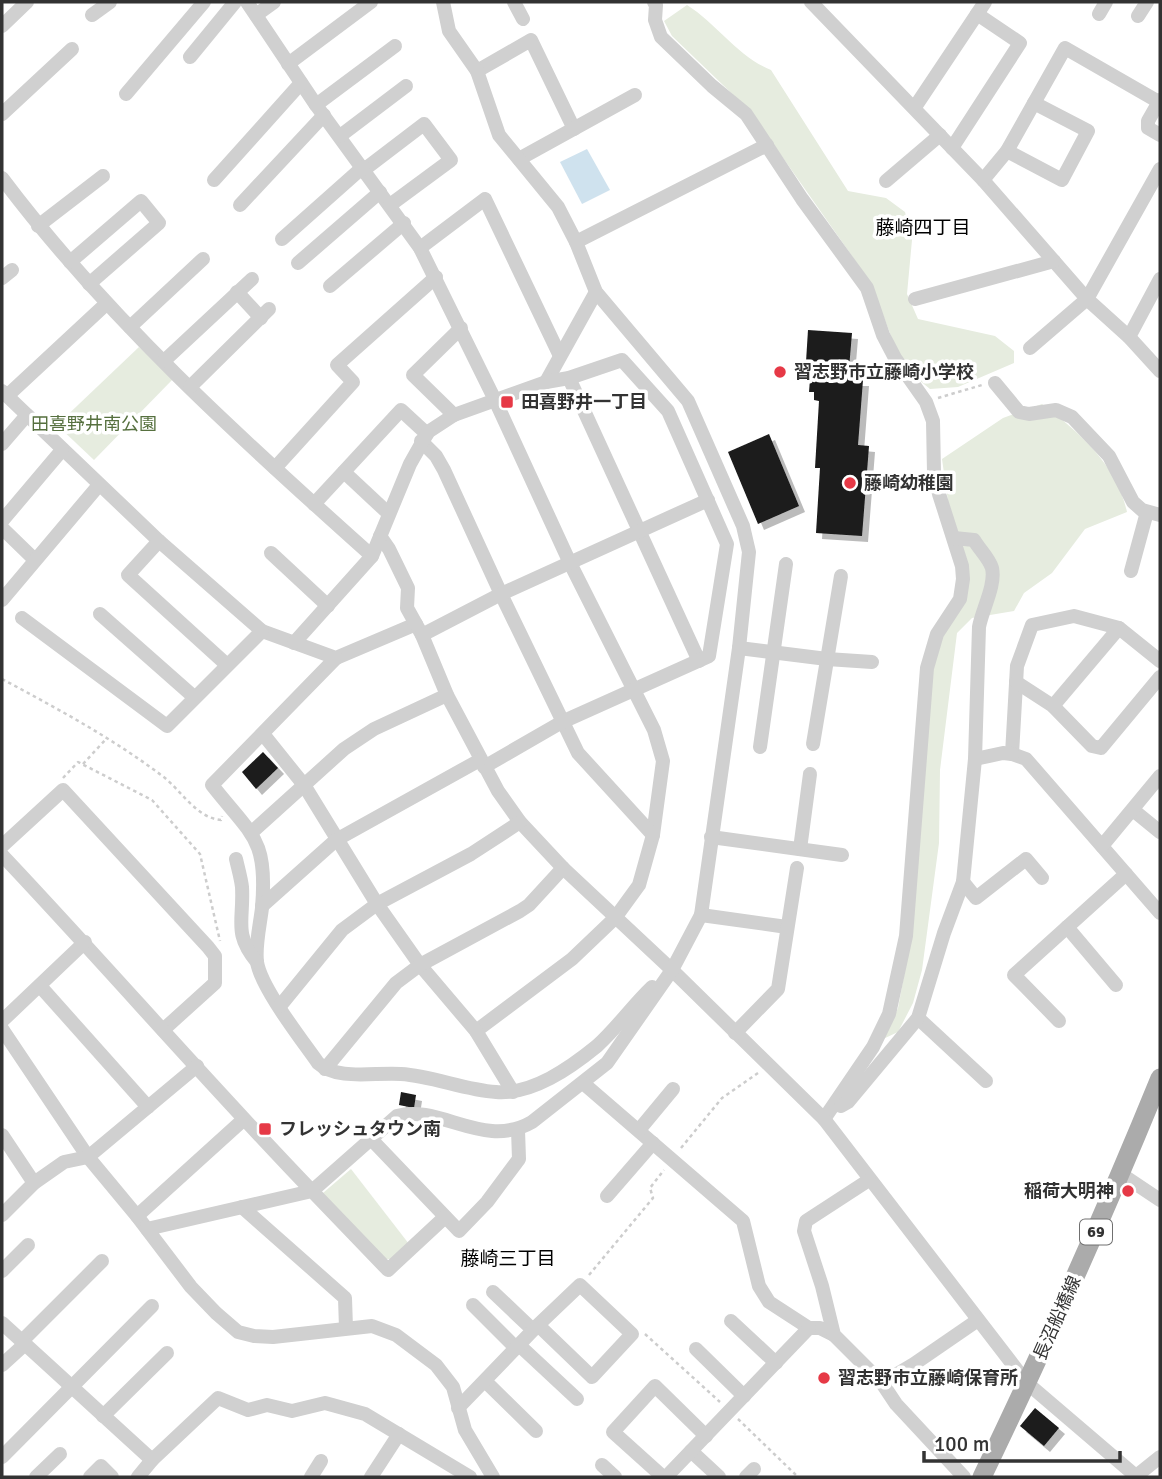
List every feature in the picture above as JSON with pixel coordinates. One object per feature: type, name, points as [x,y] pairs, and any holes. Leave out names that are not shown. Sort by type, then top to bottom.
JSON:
[{"type":"main road","name":"長沼船橋線","points":[[982,1477],[1121,1174],[1160,1079]]},
{"type":"street","points":[[2,26],[27,2]]},
{"type":"street","points":[[92,15],[110,2]]},
{"type":"street","points":[[125,94],[204,2]]},
{"type":"street","points":[[191,57],[235,2]]},
{"type":"street","points":[[247,2],[320,110],[404,223],[436,276],[569,563],[654,730],[663,761],[653,835],[639,885],[615,918],[572,959],[476,1031]]},
{"type":"street","points":[[256,15],[274,2]]},
{"type":"street","points":[[288,64],[371,2]]},
{"type":"street","points":[[147,1229],[312,1191],[397,1115],[423,1113],[462,1126],[518,1130],[607,1063],[672,971],[701,915],[749,552],[743,526],[688,401],[596,292],[576,242],[558,207],[499,135],[477,71],[449,31],[443,2]]},
{"type":"street","points":[[514,2],[523,19]]},
{"type":"street","points":[[811,2],[983,180],[1087,299],[1129,337],[1160,371]]},
{"type":"street","points":[[1138,16],[1147,2]]},
{"type":"street","points":[[655,3],[655,20],[661,37],[746,114],[867,288],[883,335],[895,358],[926,402],[933,421],[934,472],[962,566],[960,599],[937,634],[927,668],[906,936],[889,1014],[873,1047],[827,1116]]},
{"type":"street","points":[[915,107],[981,8],[1020,43],[952,148]]},
{"type":"street","points":[[477,71],[531,40],[574,130]]},
{"type":"street","points":[[240,205],[320,110],[395,46]]},
{"type":"street","points":[[983,180],[1007,151],[1065,48],[1160,101],[1148,121],[1148,128],[1160,135]]},
{"type":"street","points":[[2,114],[72,49]]},
{"type":"street","points":[[215,180],[301,83]]},
{"type":"street","points":[[340,136],[406,86]]},
{"type":"street","points":[[519,159],[635,95]]},
{"type":"street","points":[[1007,151],[1062,180],[1088,131],[1034,103]]},
{"type":"street","points":[[282,239],[364,168],[424,124],[450,160],[390,205]]},
{"type":"street","points":[[886,181],[940,135]]},
{"type":"street","points":[[576,242],[767,145]]},
{"type":"street","points":[[1030,348],[1087,299],[1160,169]]},
{"type":"street","points":[[38,226],[103,176]]},
{"type":"street","points":[[2,178],[38,226],[106,304],[275,468],[372,556]]},
{"type":"street","points":[[298,263],[380,192]]},
{"type":"street","points":[[420,248],[485,199],[560,356]]},
{"type":"street","points":[[70,262],[141,201],[159,223],[89,284]]},
{"type":"street","points":[[330,286],[404,223]]},
{"type":"street","points":[[130,327],[203,259]]},
{"type":"street","points":[[915,299],[1054,261]]},
{"type":"street","points":[[275,468],[353,382],[337,365],[436,276]]},
{"type":"street","points":[[164,361],[252,279]]},
{"type":"street","points":[[1129,337],[1160,279]]},
{"type":"street","points":[[190,387],[265,314],[237,292]]},
{"type":"street","points":[[547,382],[596,292]]},
{"type":"street","points":[[106,304],[4,393],[159,541],[262,631],[336,658]]},
{"type":"street","points":[[454,415],[413,375],[461,328]]},
{"type":"street","points":[[262,906],[336,840],[562,722],[709,656],[727,544],[668,411],[622,360],[569,378],[547,382],[454,415],[424,437],[388,513],[372,556],[295,643]]},
{"type":"street","points":[[569,378],[699,660]]},
{"type":"street","points":[[995,383],[1019,412],[1029,414],[1056,410],[1072,417],[1109,456],[1133,502],[1154,513],[1131,571]]},
{"type":"street","points":[[314,504],[401,410],[424,437],[444,470],[500,594],[578,753],[653,835]]},
{"type":"street","points":[[2,444],[27,415]]},
{"type":"street","points":[[2,522],[62,450]]},
{"type":"street","points":[[344,472],[388,513]]},
{"type":"street","points":[[2,600],[99,485]]},
{"type":"street","points":[[257,962],[264,880],[262,858],[252,832],[212,785],[336,658],[419,630],[708,500]]},
{"type":"street","points":[[2,527],[36,560]]},
{"type":"street","points":[[380,536],[408,588],[407,608],[447,695],[498,791],[520,822],[563,868],[768,1066],[827,1116],[869,1180],[1027,1383],[1136,1477],[1160,1457]]},
{"type":"street","points":[[827,1116],[848,1102],[918,1018],[963,882],[975,759],[979,627],[994,581],[991,566],[974,540],[954,538]]},
{"type":"street","points":[[159,541],[128,575],[226,665]]},
{"type":"street","points":[[271,554],[328,606]]},
{"type":"street","points":[[760,747],[786,564]]},
{"type":"street","points":[[813,744],[841,576]]},
{"type":"street","points":[[100,614],[194,697]]},
{"type":"street","points":[[1012,754],[1017,666],[1032,625],[1074,616],[1119,628],[1160,661]]},
{"type":"street","points":[[22,618],[167,726],[262,631]]},
{"type":"street","points":[[1053,706],[1119,628]]},
{"type":"street","points":[[738,648],[872,662]]},
{"type":"street","points":[[1016,682],[1053,706],[1091,746],[1101,748],[1160,677]]},
{"type":"street","points":[[252,832],[344,749],[374,729],[447,695]]},
{"type":"street","points":[[263,734],[304,785],[377,904],[420,965],[476,1031],[513,1092]]},
{"type":"street","points":[[975,759],[1003,753],[1026,759],[1160,913]]},
{"type":"street","points":[[800,849],[810,774]]},
{"type":"street","points":[[1102,846],[1160,776]]},
{"type":"street","points":[[2,846],[63,790],[215,956],[215,983],[163,1030]]},
{"type":"street","points":[[1133,810],[1160,832]]},
{"type":"street","points":[[280,1006],[342,930],[377,904],[471,854],[520,822]]},
{"type":"street","points":[[711,837],[842,855]]},
{"type":"street","points":[[2,855],[85,942],[243,1119],[388,1270],[445,1217]]},
{"type":"street","points":[[236,859],[242,886],[241,934],[247,949],[257,962],[265,982],[318,1063],[339,1074],[370,1072],[418,1075],[479,1090],[513,1092],[526,1089],[558,1073],[597,1045],[650,988],[672,971]]},
{"type":"street","points":[[963,882],[976,898],[1026,859],[1042,878]]},
{"type":"street","points":[[325,1069],[396,983],[420,965],[529,905],[563,868]]},
{"type":"street","points":[[736,1033],[778,989],[797,868]]},
{"type":"street","points":[[1059,1021],[1014,975],[1126,874]]},
{"type":"street","points":[[701,915],[787,927]]},
{"type":"street","points":[[1067,927],[1116,985]]},
{"type":"street","points":[[2,1021],[85,942]]},
{"type":"street","points":[[40,986],[148,1107]]},
{"type":"street","points":[[918,1018],[986,1081]]},
{"type":"street","points":[[2,1029],[88,1157],[191,1287],[238,1332],[273,1337],[372,1325],[397,1335],[436,1365],[453,1387],[465,1430],[493,1477]]},
{"type":"street","points":[[2,1215],[34,1183],[64,1162],[88,1157],[197,1066]]},
{"type":"street","points":[[583,1083],[743,1221],[759,1286],[769,1301],[809,1328],[820,1328],[834,1335],[882,1383],[896,1404],[964,1477]]},
{"type":"street","points":[[639,1130],[673,1089]]},
{"type":"street","points":[[137,1216],[243,1119]]},
{"type":"street","points":[[371,1139],[459,1231],[487,1202],[519,1159],[518,1130]]},
{"type":"street","points":[[2,1136],[34,1183]]},
{"type":"street","points":[[607,1196],[653,1143]]},
{"type":"street","points":[[1121,1174],[1160,1200]]},
{"type":"street","points":[[834,1335],[804,1231],[806,1221],[869,1180]]},
{"type":"street","points":[[242,1208],[345,1298],[346,1328]]},
{"type":"street","points":[[2,1270],[28,1245]]},
{"type":"street","points":[[2,1365],[102,1261]]},
{"type":"street","points":[[457,1408],[535,1327],[580,1285],[632,1334],[592,1377],[535,1327],[493,1292]]},
{"type":"street","points":[[473,1305],[577,1399]]},
{"type":"street","points":[[2,1457],[152,1306]]},
{"type":"street","points":[[882,1383],[978,1320]]},
{"type":"street","points":[[731,1321],[776,1363]]},
{"type":"street","points":[[2,1323],[152,1460]]},
{"type":"street","points":[[706,1436],[655,1386],[613,1432],[664,1477],[706,1436],[809,1328]]},
{"type":"street","points":[[696,1349],[744,1396]]},
{"type":"street","points":[[103,1416],[167,1353]]},
{"type":"street","points":[[485,1381],[536,1431]]},
{"type":"street","points":[[138,1477],[152,1460],[218,1398],[248,1410],[267,1405],[292,1411],[325,1403],[365,1414],[470,1477]]},
{"type":"street","points":[[371,1477],[399,1434]]},
{"type":"street","points":[[691,1451],[719,1477]]},
{"type":"street","points":[[36,1477],[60,1454]]},
{"type":"street","points":[[311,1477],[321,1461]]},
{"type":"street","points":[[602,1465],[615,1477]]},
{"type":"street","points":[[90,1477],[101,1466],[112,1477]]},
{"type":"path","points":[[926,402],[995,383]]},
{"type":"path","points":[[2,679],[107,737],[168,780],[198,810],[212,819]]},
{"type":"path","points":[[83,764],[107,737]]},
{"type":"path","points":[[63,790],[60,781],[78,762],[152,800],[200,854],[220,941],[215,956]]},
{"type":"path","points":[[580,1285],[653,1198],[650,1188],[722,1098],[768,1066]]},
{"type":"path","points":[[637,1326],[798,1477]]},
{"type":"green space","points":[[687,5],[748,57],[771,70],[848,191],[886,198],[905,212],[912,240],[907,294],[918,319],[995,336],[1014,351],[1014,363],[958,387],[930,389],[908,371],[894,344],[871,283],[750,111],[672,36],[664,21]]},
{"type":"green space","name":"田喜野井南公園","points":[[139,347],[173,379],[94,460],[57,425]]},
{"type":"green space","points":[[1042,404],[1095,451],[1115,479],[1127,512],[1085,529],[1052,573],[1024,593],[1014,611],[972,618],[957,633],[940,770],[939,843],[922,970],[913,1003],[898,1032],[883,1039],[898,1008],[911,938],[932,669],[944,631],[967,599],[942,459],[1003,418]]},
{"type":"green space","points":[[351,1169],[409,1244],[393,1259],[384,1259],[323,1196],[323,1193]]},
{"type":"water","points":[[587,149],[610,190],[582,204],[560,162]]},
{"type":"building","points":[[808,330],[852,333],[848,380],[863,380],[858,445],[869,446],[862,536],[816,533],[820,468],[815,468],[819,401],[814,400],[814,392],[809,392],[810,379],[805,378]]},
{"type":"building","points":[[769,434],[799,506],[758,524],[728,452]]},
{"type":"building","points":[[263,752],[278,768],[256,789],[242,772]]},
{"type":"building","points":[[401,1092],[416,1095],[414,1108],[399,1105]]},
{"type":"building","points":[[1035,1408],[1059,1428],[1044,1446],[1020,1426]]},
{"type":"place","name":"習志野市立藤崎小学校","points":[[780,372]]},
{"type":"place","name":"田喜野井一丁目","points":[[507,402]]},
{"type":"place","name":"藤崎幼稚園","points":[[850,483]]},
{"type":"place","name":"フレッシュタウン南","points":[[265,1129]]},
{"type":"place","name":"稲荷大明神","points":[[1128,1191]]},
{"type":"place","name":"習志野市立藤崎保育所","points":[[824,1378]]},
{"type":"district","name":"藤崎四丁目","points":[[923,228]]},
{"type":"district","name":"藤崎三丁目","points":[[508,1259]]}]
